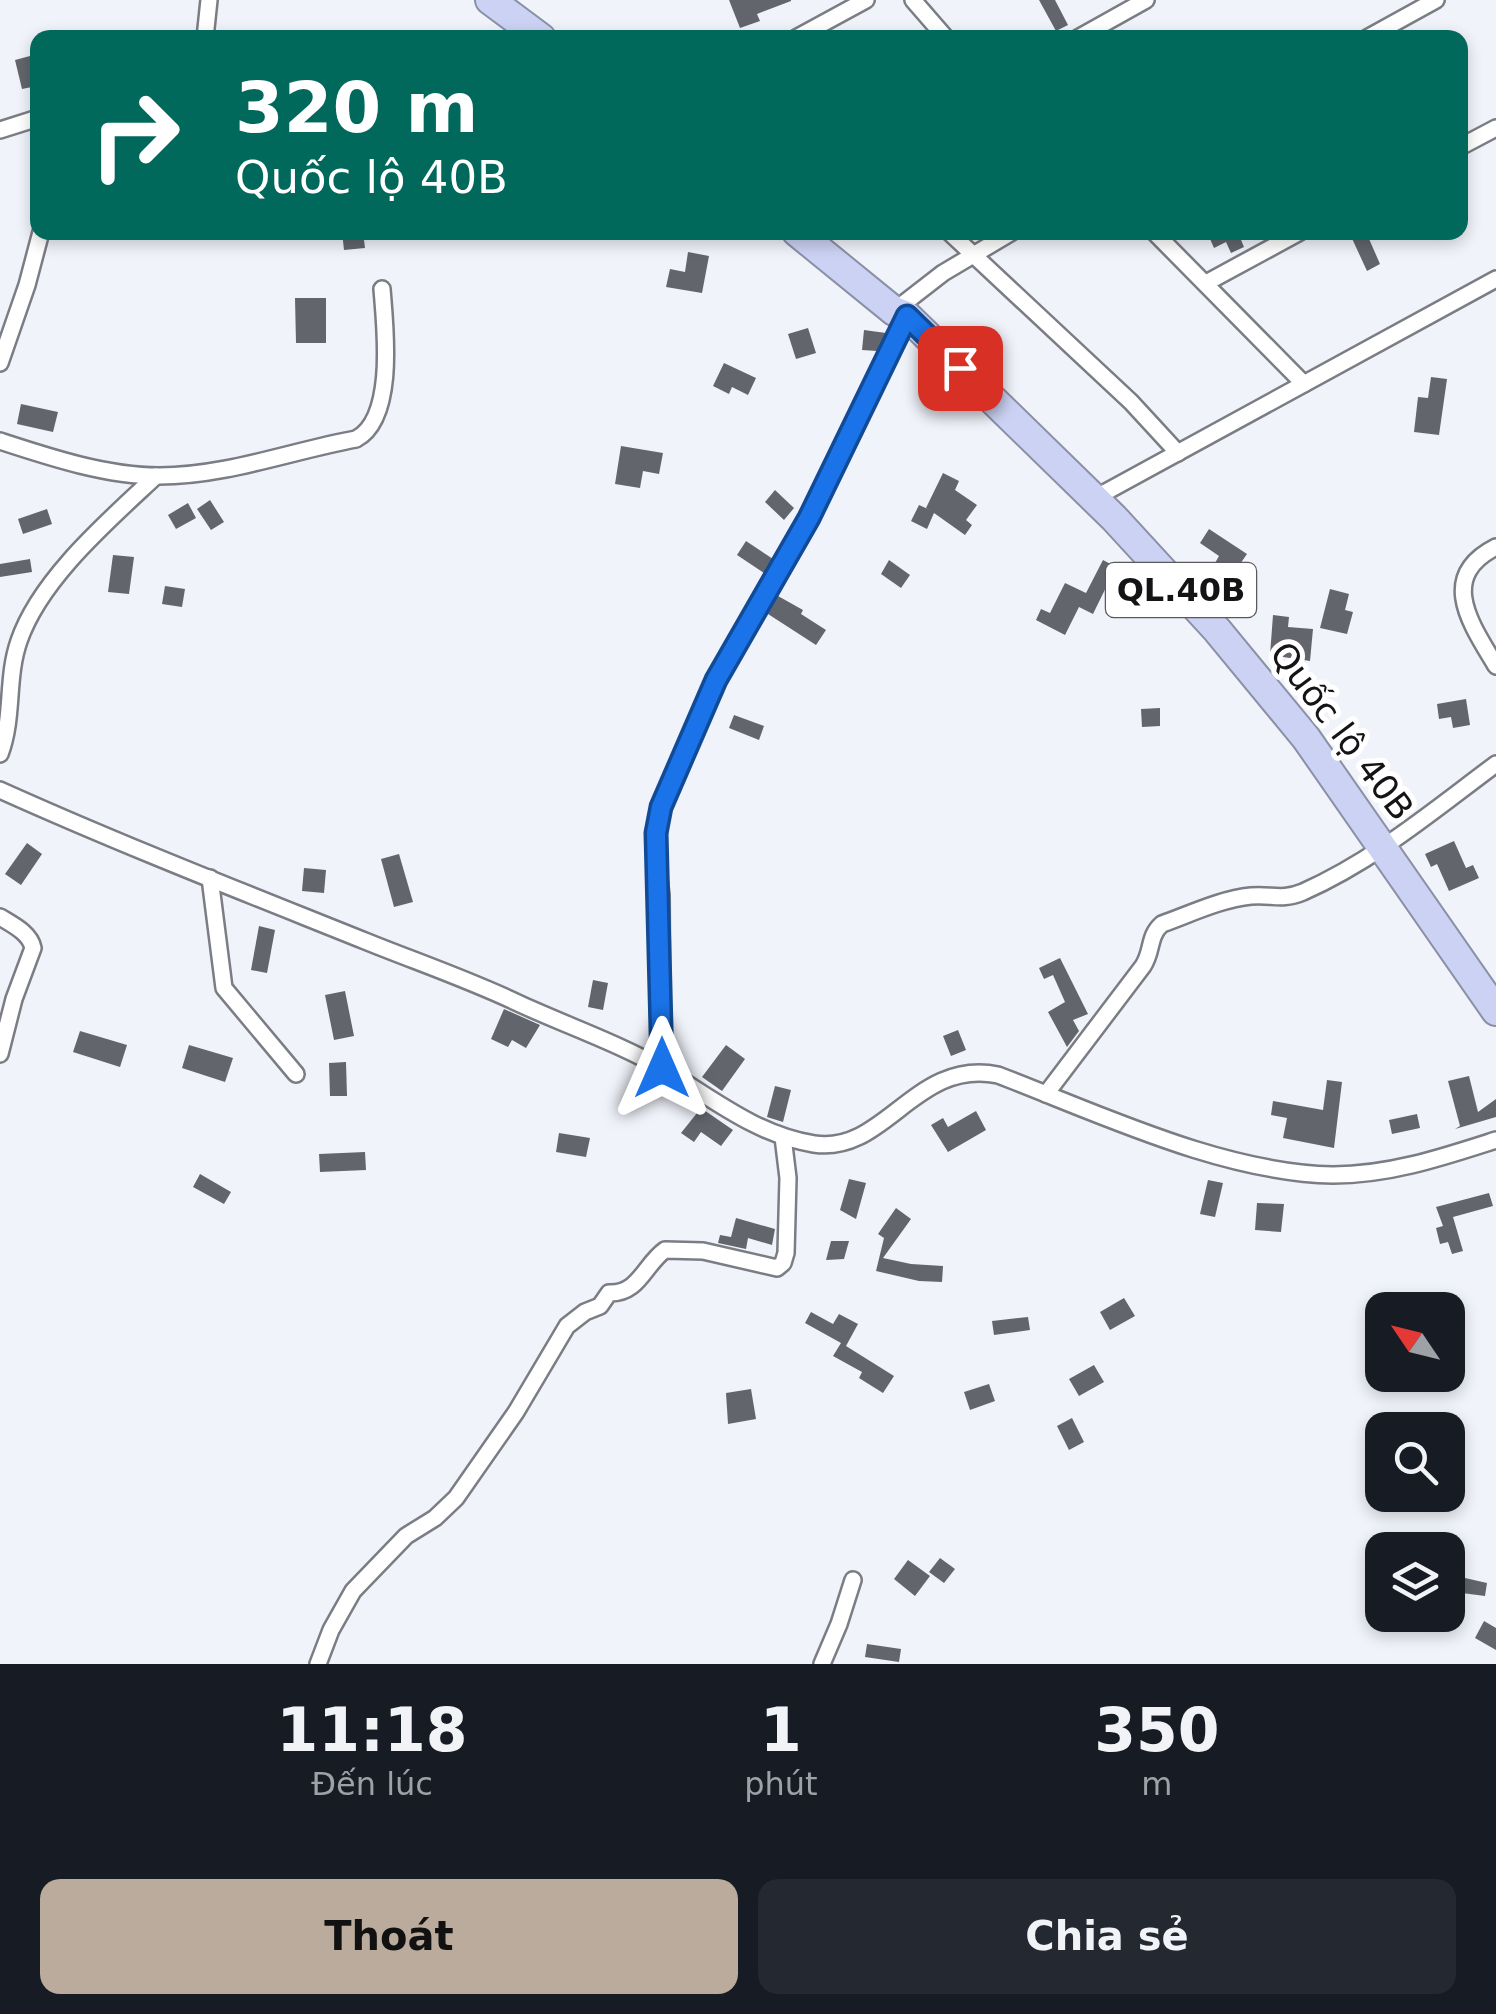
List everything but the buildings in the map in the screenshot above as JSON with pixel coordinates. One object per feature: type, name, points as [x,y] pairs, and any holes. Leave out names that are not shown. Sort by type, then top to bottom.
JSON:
[{"type":"highway","points":[[490,0],[530,30]]},
{"type":"highway","name":"Quốc lộ 40B","points":[[806,240],[901,314],[1093,499],[1218,630],[1306,738],[1496,1010]]},
{"type":"street","points":[[206,30],[209,0]]},
{"type":"street","points":[[811,30],[866,0]]},
{"type":"street","points":[[913,0],[939,30]]},
{"type":"street","points":[[1092,30],[1146,0]]},
{"type":"street","points":[[1382,30],[1436,0]]},
{"type":"street","points":[[0,130],[30,121]]},
{"type":"street","points":[[1468,144],[1496,128]]},
{"type":"street","points":[[0,363],[39,240]]},
{"type":"street","points":[[958,240],[1117,389],[1178,452]]},
{"type":"street","points":[[662,1068],[656,855],[661,807],[716,680],[809,518],[901,314],[999,240]]},
{"type":"street","points":[[1162,240],[1304,384]]},
{"type":"street","points":[[1206,283],[1285,240]]},
{"type":"street","points":[[1093,499],[1496,279]]},
{"type":"street","points":[[0,441],[97,468],[156,476],[202,474],[364,435],[377,414],[383,386],[386,342],[382,289]]},
{"type":"street","points":[[0,754],[7,734],[11,669],[28,620],[89,538],[156,476]]},
{"type":"street","points":[[1496,547],[1468,568],[1462,586],[1464,606],[1496,666]]},
{"type":"street","points":[[1046,1094],[1143,966],[1154,931],[1162,924],[1252,896],[1280,900],[1303,892],[1385,848],[1496,764]]},
{"type":"street","points":[[0,790],[490,990],[662,1068],[752,1124],[815,1144],[848,1142],[916,1096],[959,1073],[976,1071],[998,1075],[1215,1156],[1318,1174],[1396,1169],[1496,1140]]},
{"type":"street","points":[[210,878],[210,904],[220,938],[224,988],[296,1074]]},
{"type":"street","points":[[0,917],[31,940],[33,948],[7,1002],[0,1054]]},
{"type":"street","points":[[318,1664],[353,1591],[406,1536],[435,1518],[456,1498],[516,1412],[567,1326],[577,1317],[600,1306],[609,1293],[619,1293],[638,1283],[665,1250],[703,1250],[777,1268],[783,1263],[788,1178],[783,1136]]},
{"type":"street","points":[[822,1664],[840,1624],[853,1580]]},
{"type":"route","points":[[662,1068],[656,833],[661,807],[677,768],[734,645],[809,518],[907,316],[960,368]]}]
